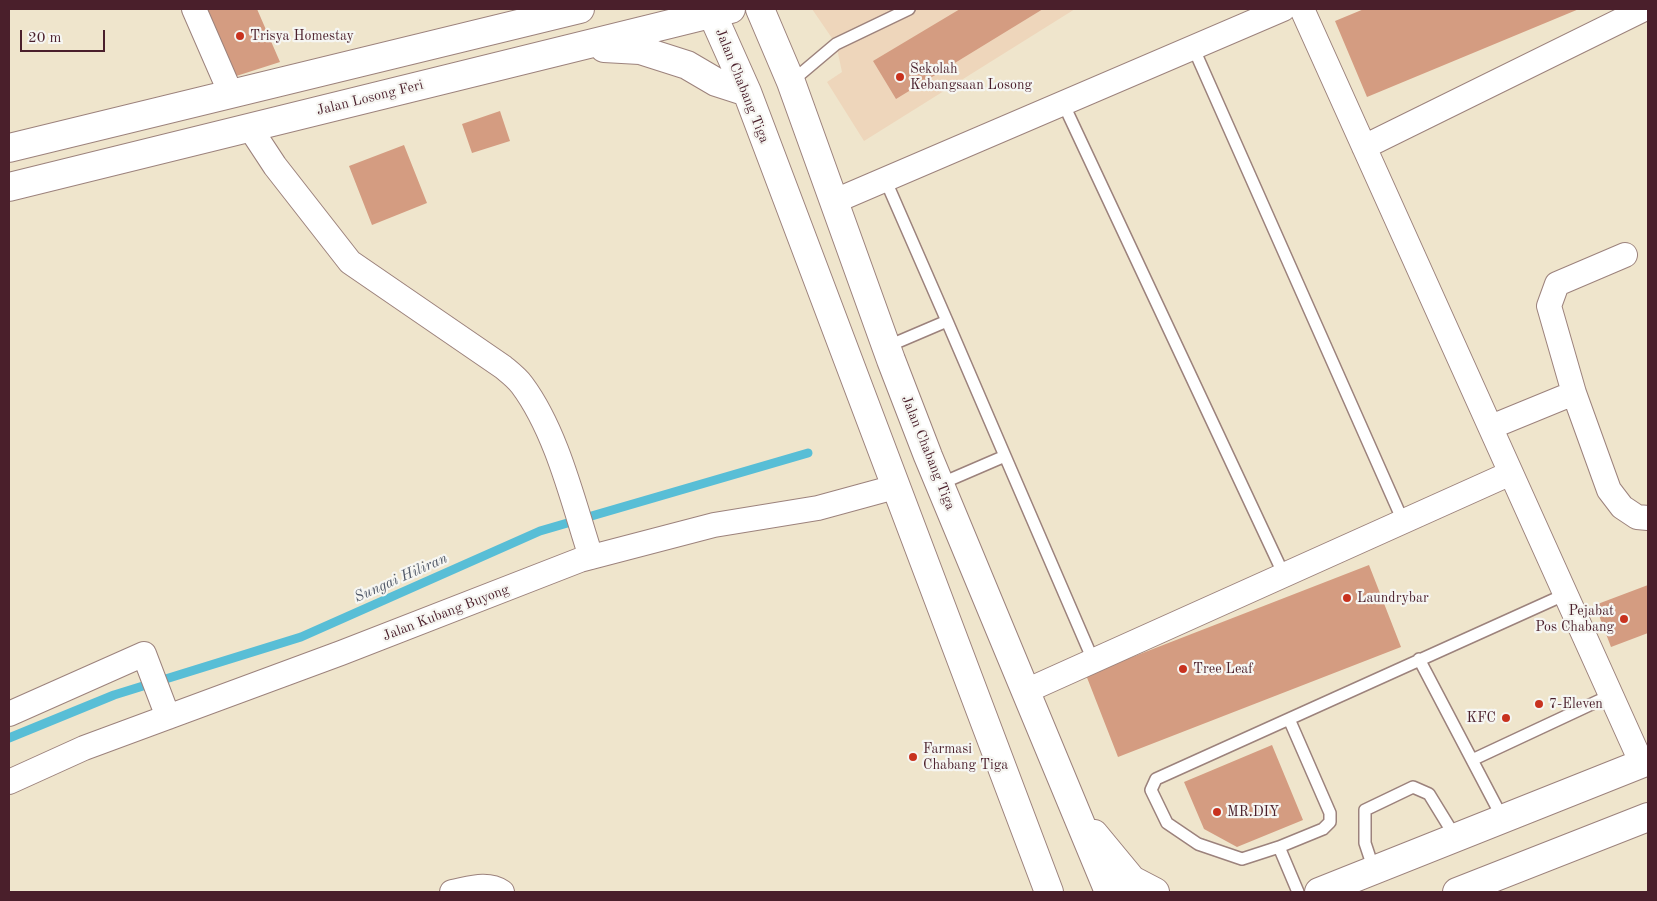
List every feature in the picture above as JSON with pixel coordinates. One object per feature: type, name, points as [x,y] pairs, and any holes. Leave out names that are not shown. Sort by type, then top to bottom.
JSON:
[{"type":"main road","name":"Jalan Chabang Tiga","points":[[760,9],[791,82],[888,353],[928,456],[1109,892]]},
{"type":"main road","name":"Jalan Chabang Tiga","points":[[718,10],[746,92],[855,378],[1043,885]]},
{"type":"main road","name":"Jalan Losong Feri","points":[[9,187],[577,47],[718,10]]},
{"type":"main road","points":[[9,148],[565,11]]},
{"type":"main road","points":[[577,47],[640,50],[687,65],[716,82],[746,92]]},
{"type":"main road","points":[[1319,892],[1645,763]]},
{"type":"main road","points":[[1076,812],[1132,880],[1155,892]]},
{"type":"main road","points":[[1458,892],[1648,817]]},
{"type":"street","points":[[194,9],[231,94]]},
{"type":"street","points":[[835,201],[1283,9]]},
{"type":"street","points":[[1302,9],[1611,696],[1645,763]]},
{"type":"street","points":[[1364,147],[1644,9]]},
{"type":"street","points":[[250,128],[275,166],[350,262],[503,366],[521,383],[538,409],[552,440],[591,557]]},
{"type":"street","points":[[1626,256],[1558,284],[1549,306],[1574,393],[1609,490],[1622,507],[1637,517],[1648,518]]},
{"type":"street","points":[[1491,427],[1574,393]]},
{"type":"street","points":[[1026,691],[1511,473]]},
{"type":"street","name":"Jalan Kubang Buyong","points":[[9,782],[84,748],[591,557],[714,525],[818,508],[892,477]]},
{"type":"street","points":[[9,714],[144,654],[168,717]]},
{"type":"street","points":[[452,892],[480,887],[494,887],[502,892]]},
{"type":"lane","points":[[791,82],[836,44],[909,9]]},
{"type":"lane","points":[[1194,47],[1403,521]]},
{"type":"lane","points":[[1063,103],[1284,575]]},
{"type":"lane","points":[[885,180],[1094,660]]},
{"type":"lane","points":[[888,353],[947,321]]},
{"type":"lane","points":[[940,484],[1005,456]]},
{"type":"lane","points":[[1289,719],[1330,813],[1330,822],[1323,829],[1279,847],[1242,859],[1198,844],[1167,822],[1152,790],[1156,779],[1566,594]]},
{"type":"lane","points":[[1419,659],[1503,819]]},
{"type":"lane","points":[[1472,760],[1611,696]]},
{"type":"lane","points":[[1374,870],[1365,843],[1365,810],[1412,787],[1429,794],[1456,838]]},
{"type":"lane","points":[[1279,847],[1298,892]]},
{"type":"shaded area","name":"Sekolah Kebangsaan Losong","points":[[812,9],[1075,9],[864,141],[827,82],[842,72],[836,44]]},
{"type":"building","name":"Trisya Homestay","points":[[200,9],[257,9],[280,62],[227,79]]},
{"type":"building","points":[[960,9],[1043,9],[896,99],[873,61]]},
{"type":"building","points":[[1364,9],[1579,9],[1367,97],[1335,21]]},
{"type":"building","points":[[500,111],[510,141],[472,153],[462,124]]},
{"type":"building","points":[[404,145],[427,203],[372,225],[349,166]]},
{"type":"building","points":[[1369,565],[1401,647],[1118,757],[1086,675]]},
{"type":"building","name":"Pejabat Pos Chabang","points":[[1648,585],[1648,633],[1611,647],[1595,605]]},
{"type":"building","points":[[1272,745],[1303,820],[1237,847],[1204,829],[1184,782]]},
{"type":"waterway","name":"Sungai Hiliran","points":[[9,738],[114,695],[301,637],[540,531],[808,453]]},
{"type":"place","name":"Trisya Homestay","points":[[240,36]]},
{"type":"place","name":"Sekolah Kebangsaan Losong","points":[[900,77]]},
{"type":"place","name":"Laundrybar","points":[[1347,598]]},
{"type":"place","name":"Pejabat Pos Chabang","points":[[1624,619]]},
{"type":"place","name":"Tree Leaf","points":[[1183,669]]},
{"type":"place","name":"7-Eleven","points":[[1539,704]]},
{"type":"place","name":"KFC","points":[[1506,718]]},
{"type":"place","name":"Farmasi Chabang Tiga","points":[[913,757]]},
{"type":"place","name":"MR.DIY","points":[[1217,812]]}]
